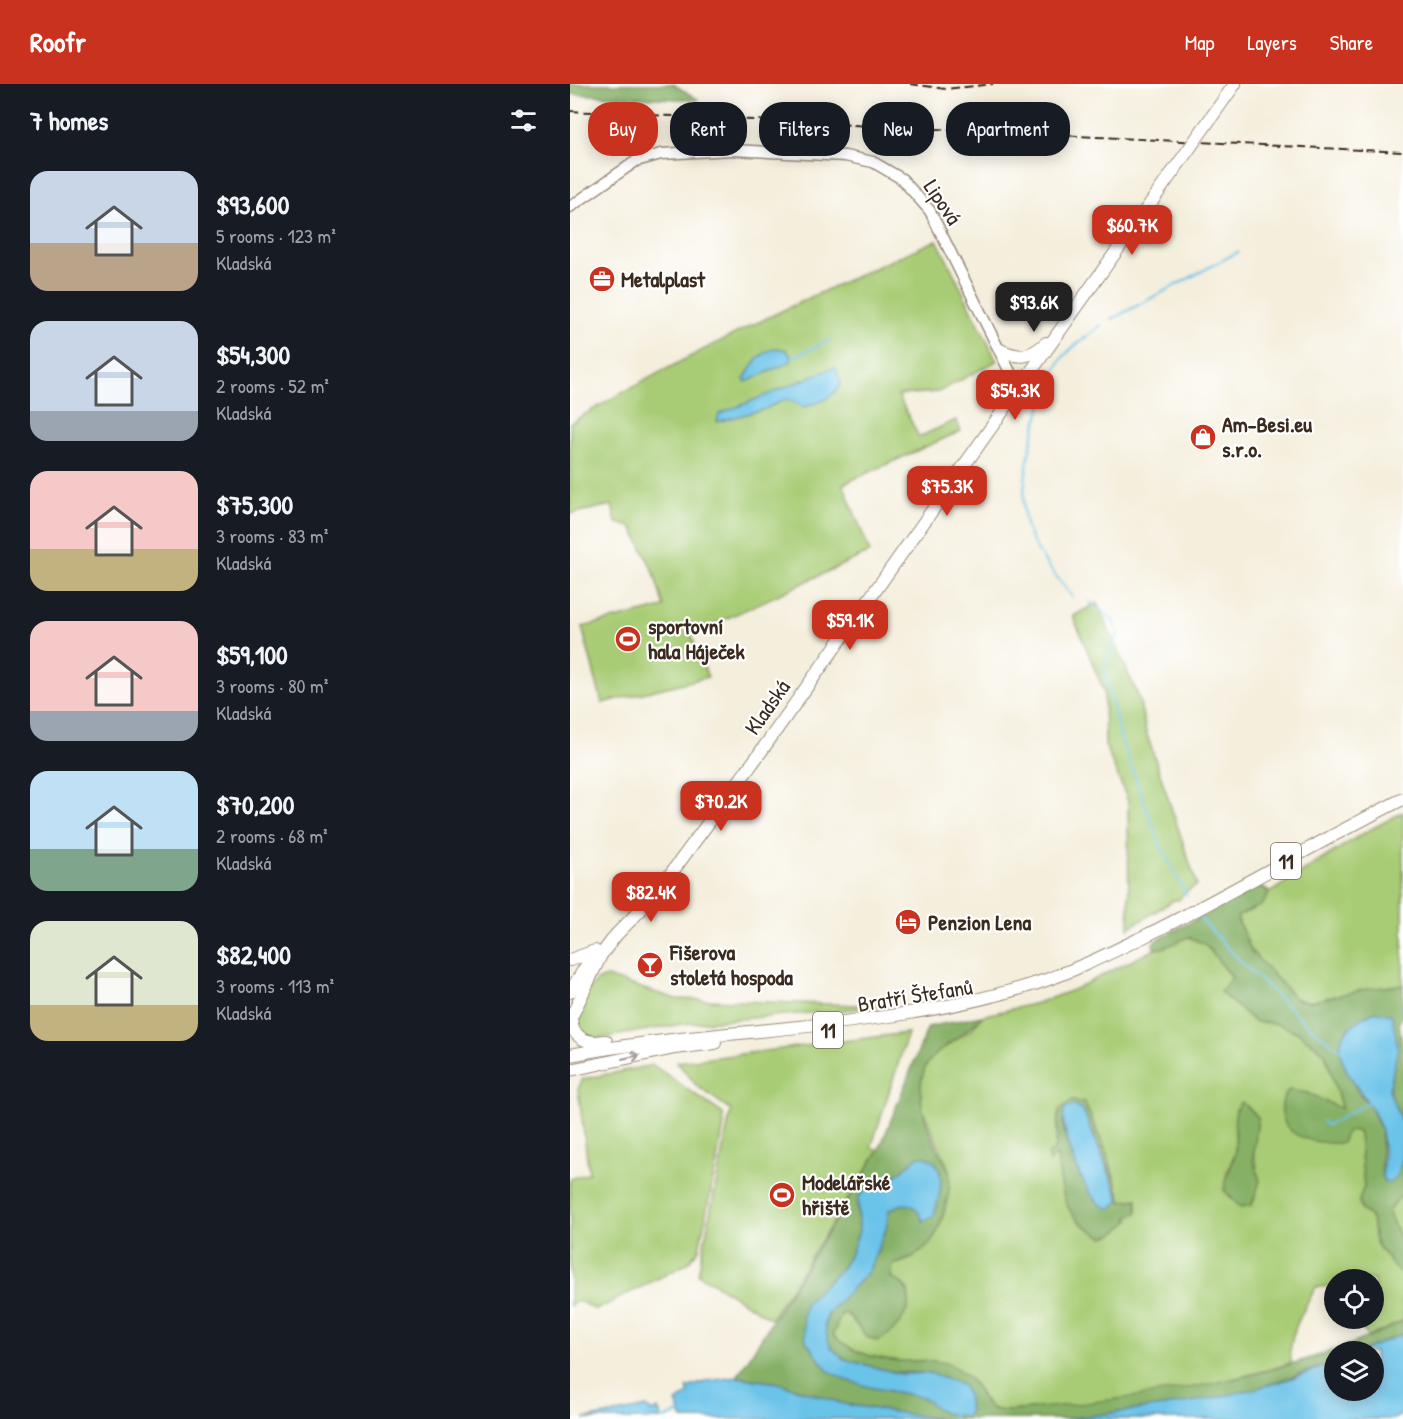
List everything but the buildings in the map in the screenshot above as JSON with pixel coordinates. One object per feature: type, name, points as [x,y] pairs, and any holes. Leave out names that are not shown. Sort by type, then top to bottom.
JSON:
[{"type":"main road","name":"Kladská","points":[[571,989],[616,935],[649,903],[672,873],[1019,390],[1235,84]]},
{"type":"main road","points":[[1000,350],[1017,357],[1032,355],[1068,321]]},
{"type":"main road","name":"Bratří Štefanů","points":[[570,1055],[663,1039],[912,1014],[972,1002],[1078,968],[1180,919],[1403,799]]},
{"type":"main road","name":"Bratří Štefanů","points":[[570,1070],[675,1048],[916,1019],[964,1011],[1079,976],[1139,946],[1180,919]]},
{"type":"main road","name":"Kladská","points":[[570,1019],[596,951],[616,935]]},
{"type":"main road","points":[[570,960],[596,951]]},
{"type":"main road","points":[[570,972],[571,989]]},
{"type":"main road","points":[[570,1019],[574,1032],[587,1042],[634,1037],[663,1039]]},
{"type":"street","name":"Lipová","points":[[570,207],[642,158],[688,151],[743,150],[852,156],[887,169],[913,189],[930,211],[1019,390]]},
{"type":"street","points":[[570,960],[589,966]]},
{"type":"green space","points":[[570,84],[673,84],[699,100],[570,94]]},
{"type":"green space","points":[[937,240],[997,361],[938,392],[898,395],[919,437],[956,420],[961,431],[843,484],[870,552],[691,635],[708,677],[602,703],[582,627],[664,607],[654,573],[632,527],[616,523],[612,505],[570,514],[570,423],[751,326]]},
{"type":"green space","points":[[1097,603],[1139,698],[1146,732],[1197,885],[1183,894],[1179,900],[1174,900],[1129,928],[1128,801],[1105,745],[1104,691],[1073,616]]},
{"type":"green space","points":[[1403,812],[1403,985],[1318,1001],[1297,999],[1280,984],[1252,952],[1246,943],[1237,916],[1262,905],[1269,893],[1362,834]]},
{"type":"green space","points":[[1260,886],[1268,891],[1268,896],[1262,905],[1238,916],[1238,921],[1252,952],[1296,999],[1309,1002],[1366,989],[1403,985],[1403,1015],[1399,1022],[1403,1050],[1403,1126],[1389,1090],[1395,1062],[1340,1049],[1346,1068],[1359,1093],[1370,1105],[1381,1130],[1382,1177],[1402,1160],[1403,1148],[1403,1193],[1388,1211],[1403,1246],[1403,1271],[1399,1272],[1379,1247],[1375,1240],[1372,1220],[1362,1211],[1359,1201],[1364,1186],[1359,1133],[1354,1130],[1346,1132],[1342,1143],[1324,1143],[1296,1134],[1284,1121],[1282,1103],[1289,1090],[1307,1093],[1342,1109],[1325,1053],[1299,1033],[1278,1024],[1255,1022],[1220,992],[1232,977],[1205,944],[1189,937],[1163,948],[1154,948],[1154,941]]},
{"type":"green space","points":[[1189,937],[1205,944],[1232,977],[1221,992],[1255,1022],[1278,1024],[1299,1033],[1325,1053],[1342,1110],[1325,1104],[1316,1096],[1346,1132],[1354,1130],[1359,1133],[1364,1186],[1359,1201],[1362,1211],[1372,1220],[1378,1247],[1399,1272],[1403,1271],[1403,1321],[1368,1337],[1363,1329],[1384,1329],[1384,1269],[1324,1269],[1324,1287],[1316,1287],[1297,1324],[1291,1344],[1291,1363],[1222,1382],[1152,1395],[1009,1411],[991,1408],[973,1384],[937,1362],[901,1361],[873,1357],[856,1351],[833,1335],[841,1314],[847,1314],[867,1337],[898,1325],[907,1306],[908,1295],[905,1286],[890,1273],[893,1265],[914,1258],[949,1170],[922,1108],[920,1086],[925,1066],[934,1055],[972,1029],[982,1016],[1037,1003],[1073,990],[1153,950]],"holes":[[[1071,1101],[1084,1102],[1106,1151],[1122,1202],[1137,1199],[1129,1216],[1130,1220],[1113,1234],[1061,1186],[1057,1154],[1050,1161],[1048,1155],[1056,1148],[1058,1114]],[[1246,1105],[1258,1117],[1253,1150],[1257,1167],[1240,1207],[1224,1190],[1227,1172],[1235,1153],[1236,1109]]]},
{"type":"green space","points":[[607,977],[676,999],[888,1006],[682,1024],[596,1039],[576,1029],[576,1022],[580,1006],[588,990]]},
{"type":"green space","points":[[982,1016],[934,1056],[925,1068],[921,1090],[923,1111],[934,1142],[946,1164],[950,1180],[943,1216],[935,1236],[923,1250],[893,1265],[891,1277],[907,1290],[909,1300],[905,1315],[889,1334],[877,1341],[867,1337],[848,1314],[841,1314],[833,1335],[856,1351],[883,1359],[943,1362],[956,1368],[975,1384],[987,1406],[995,1410],[1009,1411],[1109,1400],[1211,1384],[1324,1353],[1324,1366],[1249,1391],[1210,1400],[1066,1419],[939,1419],[844,1404],[778,1383],[737,1377],[879,1150],[928,1027]],"holes":[[[919,1156],[920,1213],[906,1204],[889,1210],[872,1264],[864,1277],[831,1309],[825,1333],[831,1347],[843,1357],[860,1365],[898,1372],[930,1373],[944,1413],[922,1397],[869,1387],[827,1370],[806,1341],[803,1316],[806,1303],[841,1269],[851,1253],[859,1231],[857,1204],[878,1182],[892,1179]]]},
{"type":"green space","points":[[908,1033],[871,1148],[879,1150],[771,1319],[698,1274],[731,1110],[697,1086],[677,1062]]},
{"type":"green space","points":[[653,1065],[723,1114],[724,1125],[699,1249],[687,1264],[596,1310],[581,1302],[575,1302],[570,1306],[570,1179],[589,1173],[578,1089],[583,1079]]},
{"type":"green space","points":[[1071,1101],[1084,1102],[1106,1151],[1122,1202],[1137,1199],[1137,1213],[1129,1216],[1128,1219],[1131,1220],[1113,1234],[1104,1237],[1079,1222],[1067,1204],[1063,1194],[1057,1155],[1049,1162],[1048,1155],[1056,1148],[1059,1110]],"holes":[[[1064,1109],[1083,1110],[1112,1177],[1082,1180],[1065,1136],[1063,1118]]]},
{"type":"green space","points":[[1241,1102],[1258,1117],[1253,1159],[1260,1181],[1252,1205],[1240,1207],[1224,1190],[1236,1147],[1235,1113]]},
{"type":"green space","points":[[1403,1193],[1403,1246],[1388,1211]]},
{"type":"green space","points":[[1403,1321],[1403,1334],[1384,1342],[1358,1341]]},
{"type":"water","points":[[777,348],[787,350],[792,358],[790,362],[746,382],[744,379],[757,359]]},
{"type":"water","points":[[835,367],[841,383],[835,393],[820,402],[804,407],[786,399],[765,409],[717,422],[719,414]]},
{"type":"water","points":[[1375,1011],[1392,1015],[1398,1048],[1389,1090],[1403,1126],[1402,1160],[1397,1176],[1392,1182],[1385,1182],[1382,1177],[1383,1142],[1375,1115],[1346,1068],[1341,1053],[1342,1039],[1353,1024]]},
{"type":"water","points":[[1075,1105],[1083,1110],[1120,1200],[1112,1208],[1103,1206],[1093,1197],[1070,1150],[1064,1109]]},
{"type":"water","points":[[919,1156],[929,1158],[936,1164],[939,1171],[940,1189],[933,1217],[923,1221],[914,1207],[905,1204],[889,1210],[886,1229],[868,1272],[828,1313],[825,1323],[827,1337],[831,1347],[843,1359],[901,1374],[930,1373],[962,1385],[967,1394],[970,1411],[966,1416],[943,1413],[922,1397],[869,1387],[843,1379],[827,1370],[806,1341],[803,1316],[806,1303],[841,1269],[851,1253],[859,1231],[858,1198],[868,1186],[892,1179]]},
{"type":"water","points":[[1403,1334],[1403,1414],[1393,1419],[1066,1419],[1202,1400],[1269,1385],[1324,1366],[1324,1401],[1384,1401],[1384,1342]]},
{"type":"water","points":[[737,1377],[778,1383],[844,1404],[939,1419],[683,1419],[676,1402],[689,1394],[687,1388],[707,1381]]},
{"type":"water","points":[[647,1407],[652,1412],[658,1409],[662,1419],[584,1419]]},
{"type":"waterway","points":[[1112,319],[1238,252]]},
{"type":"waterway","points":[[1072,596],[1042,557],[1028,531],[1024,515],[1026,470],[1044,398],[1060,362],[1079,342],[1101,325]]},
{"type":"waterway","points":[[792,358],[830,340]]},
{"type":"waterway","points":[[1090,602],[1113,620],[1118,634],[1104,669],[1119,733],[1160,845],[1187,896]]},
{"type":"waterway","points":[[1199,917],[1240,961],[1311,1028],[1341,1050]]},
{"type":"waterway","points":[[1322,1121],[1327,1125],[1332,1123],[1369,1102]]},
{"type":"waterway","points":[[663,1419],[682,1412]]},
{"type":"waterway","points":[[952,1413],[954,1419]]},
{"type":"railway","points":[[910,84],[946,89],[993,84]]},
{"type":"railway","points":[[570,111],[1403,152]]},
{"type":"place","name":"Metalplast","points":[[602,279]]},
{"type":"place","name":"Am-Besi.eu s.r.o.","points":[[1203,437]]},
{"type":"place","name":"sportovní hala Háječek","points":[[628,639]]},
{"type":"place","name":"Penzion Lena","points":[[908,922]]},
{"type":"place","name":"Fišerova stoletá hospoda","points":[[650,965]]},
{"type":"place","name":"Modelářské hřiště","points":[[782,1195]]}]
